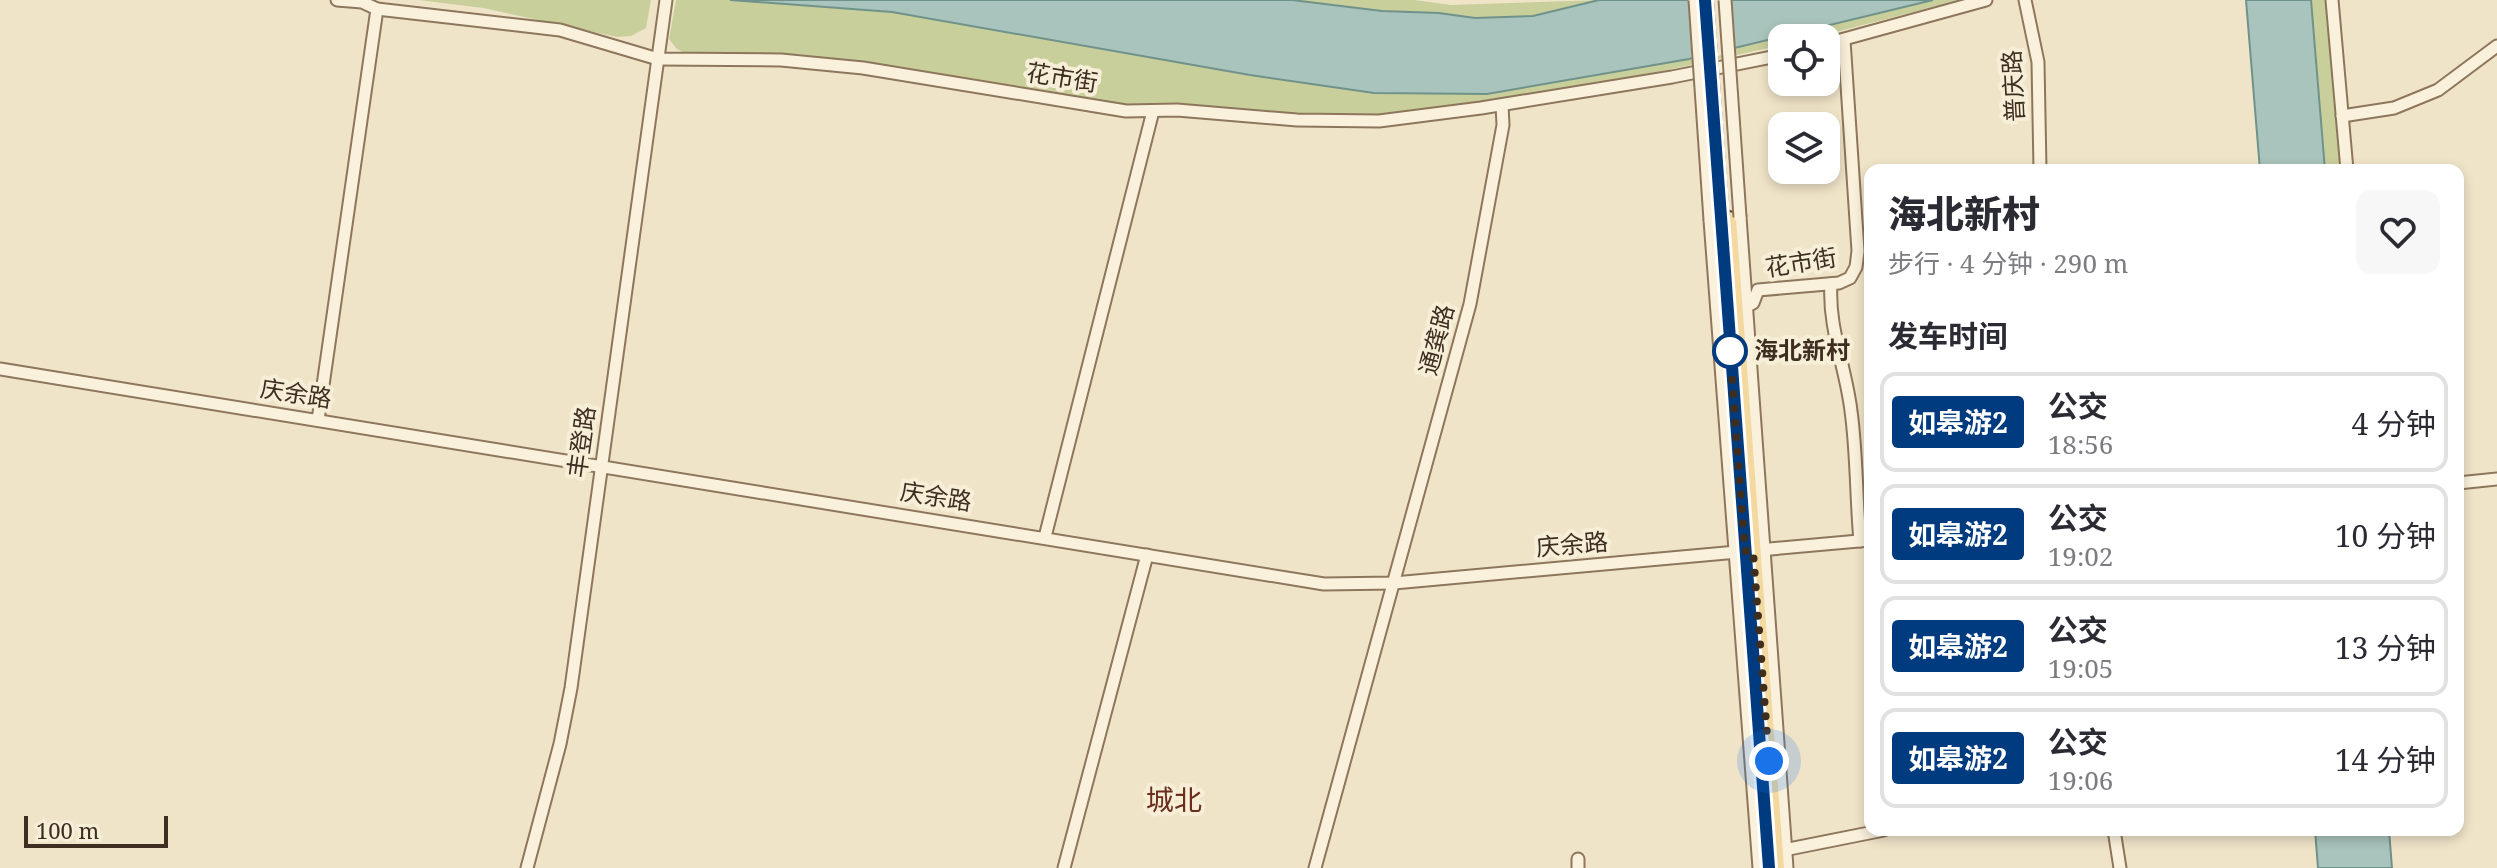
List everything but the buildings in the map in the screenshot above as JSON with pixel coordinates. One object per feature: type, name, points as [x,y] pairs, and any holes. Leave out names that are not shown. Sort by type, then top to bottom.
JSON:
[{"type":"main road","points":[[1705,0],[1732,308],[1769,868]]},
{"type":"main road","points":[[1714,0],[1725,219]]},
{"type":"main road","points":[[1749,551],[1781,851],[1777,868]]},
{"type":"street","name":"花市街","points":[[337,0],[362,2],[377,9],[560,30],[658,59],[781,60],[1126,111],[1347,122],[1379,121],[1502,105],[1768,58]]},
{"type":"street","name":"丰登路","points":[[527,868],[560,744],[571,688],[666,0]]},
{"type":"street","points":[[1695,0],[1725,219]]},
{"type":"street","points":[[1725,0],[1725,219]]},
{"type":"street","points":[[1840,41],[1986,0]]},
{"type":"street","name":"普庆路","points":[[2025,0],[2038,62],[2040,164]]},
{"type":"street","points":[[2332,0],[2346,164]]},
{"type":"street","points":[[318,420],[377,9]]},
{"type":"street","name":"花市街","points":[[1732,308],[1753,303],[1758,290],[1831,284],[1850,278],[1856,267],[1858,251],[1844,40]]},
{"type":"street","points":[[2342,116],[2394,108],[2438,90],[2497,46]]},
{"type":"street","name":"通龚路","points":[[1315,868],[1470,304],[1503,125],[1502,105]]},
{"type":"street","points":[[1045,537],[1153,111]]},
{"type":"street","points":[[1831,284],[1830,302],[1851,409],[1864,532]]},
{"type":"street","name":"庆余路","points":[[0,369],[1324,584],[1394,583],[1864,541]]},
{"type":"street","points":[[2464,482],[2497,479]]},
{"type":"street","points":[[1749,551],[1759,868]]},
{"type":"street","points":[[1064,868],[1147,555]]},
{"type":"street","points":[[1787,868],[1781,851],[1864,834]]},
{"type":"street","points":[[2115,836],[2120,868]]},
{"type":"green space","points":[[419,0],[651,0],[646,28],[631,36],[617,37],[483,8]]},
{"type":"green space","points":[[676,0],[730,0],[892,12],[1250,75],[1374,93],[1487,94],[1689,59],[1768,40],[1768,48],[1510,99],[1340,118],[1192,105],[1127,107],[799,54],[687,55],[669,39]]},
{"type":"green space","points":[[1292,0],[1414,0],[1451,5],[1599,0],[1533,16],[1475,18]]},
{"type":"green space","points":[[1933,0],[1961,0],[1840,31],[1840,24],[1834,24]]},
{"type":"green space","points":[[2311,0],[2326,0],[2340,164],[2325,164]]},
{"type":"water","points":[[730,0],[1292,0],[1475,18],[1533,16],[1599,0],[1933,0],[1834,24],[1768,24],[1768,40],[1689,59],[1487,94],[1374,93],[1250,75],[892,12]]},
{"type":"water","points":[[2246,0],[2311,0],[2325,164],[2260,164]]},
{"type":"water","points":[[2315,836],[2389,836],[2392,868],[2318,868]]},
{"type":"pier","points":[[1688,0],[1731,0],[1735,52],[1692,62]]},
{"type":"bus line","name":"如皋游2","points":[[1705,0],[1769,868]]},
{"type":"place","name":"海北新村","points":[[1730,351]]},
{"type":"district","name":"城北","points":[[1174,800]]},
{"type":"route","points":[[1730,351],[1745,551],[1753,551],[1769,761]]}]
